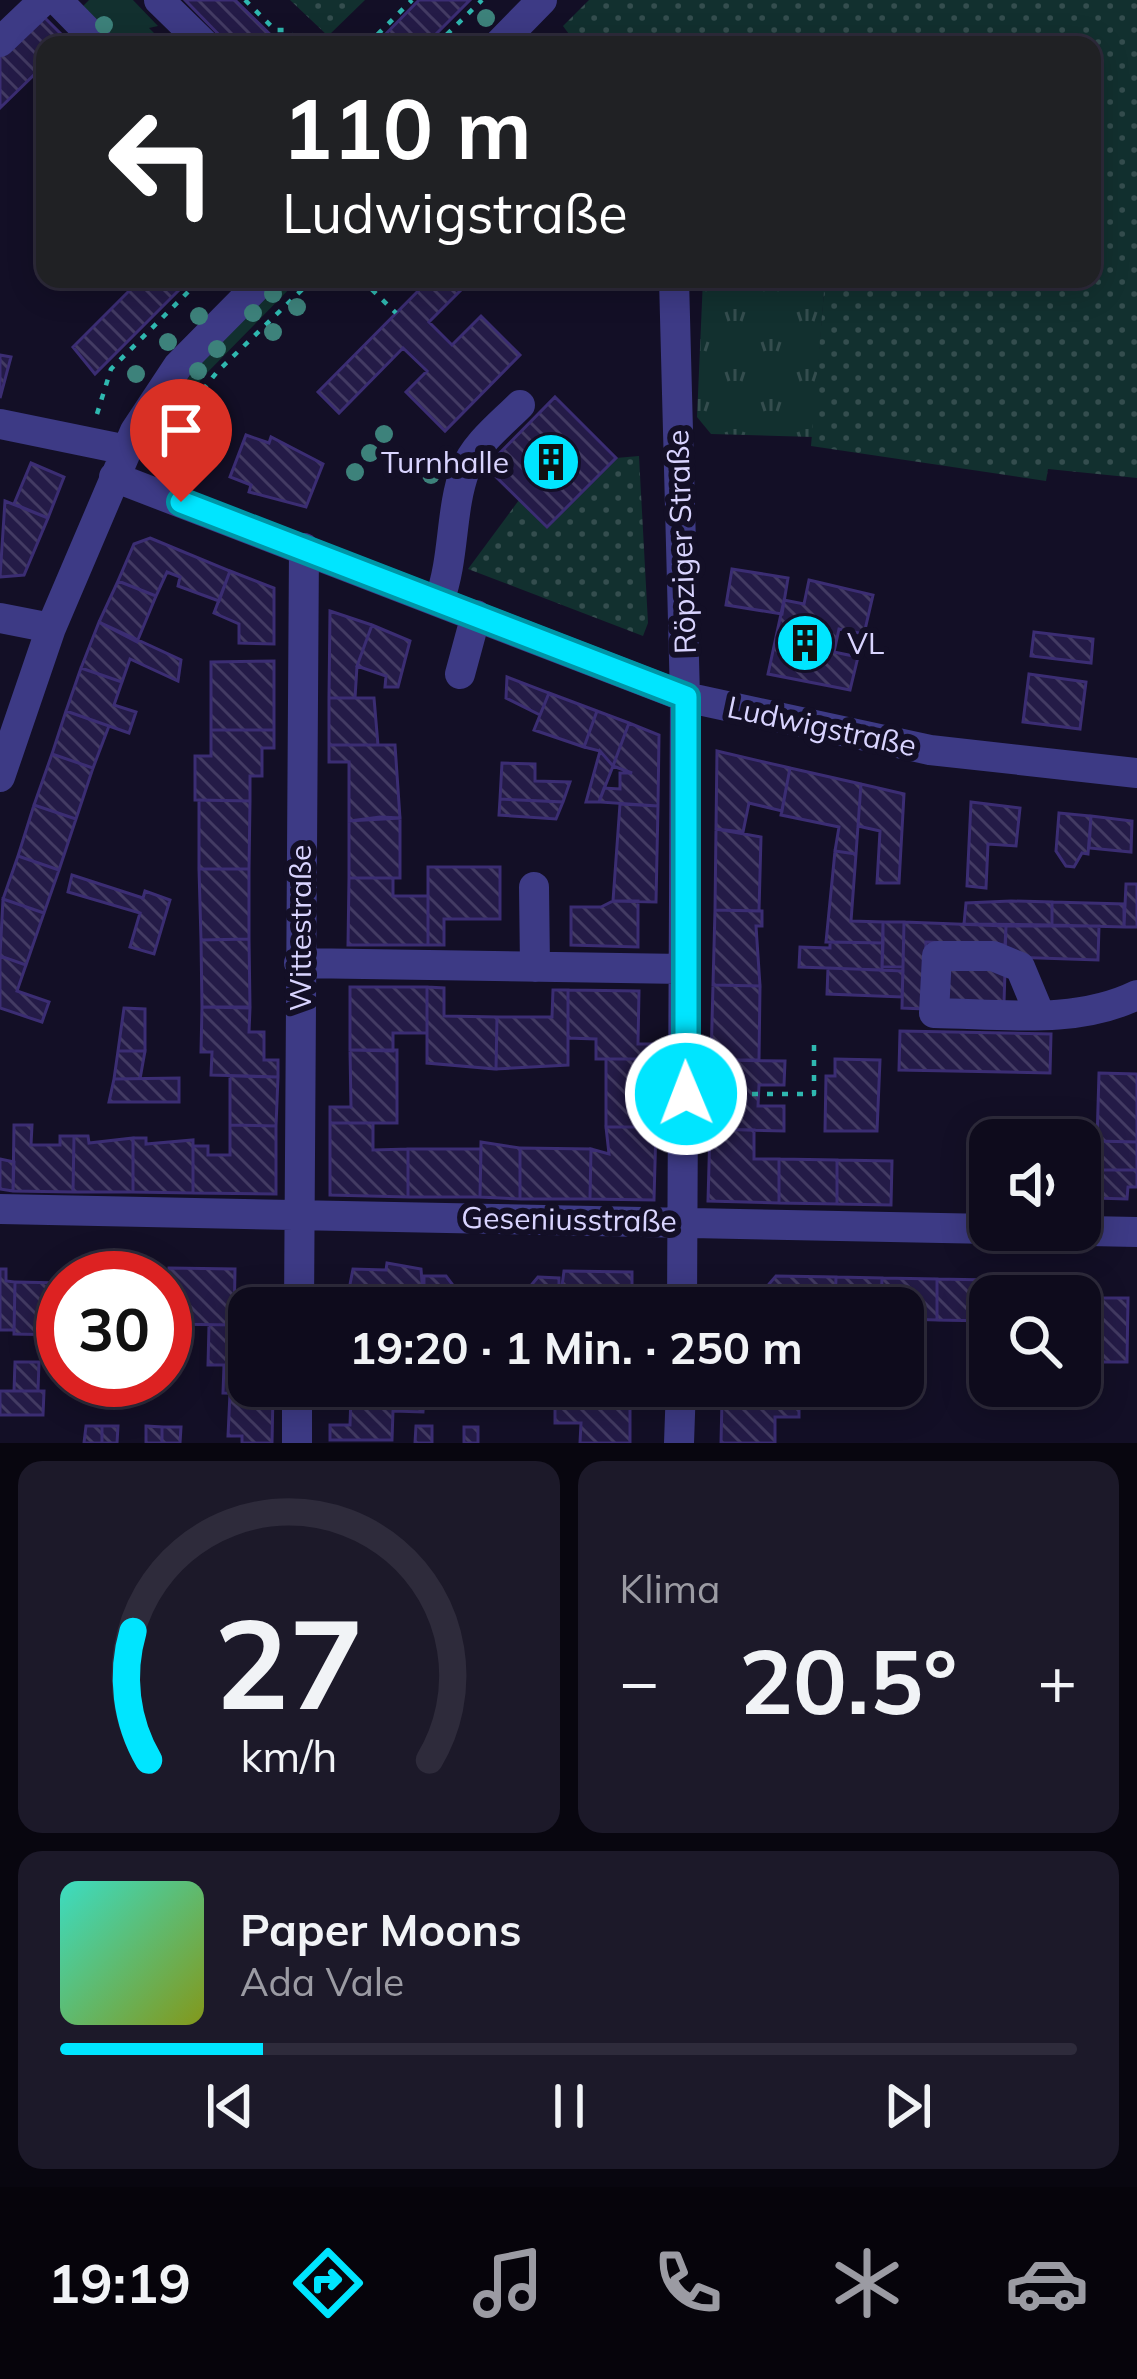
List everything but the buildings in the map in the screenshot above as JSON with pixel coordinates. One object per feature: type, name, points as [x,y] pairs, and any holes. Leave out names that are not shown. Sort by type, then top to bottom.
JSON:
[{"type":"street","points":[[0,42],[44,0]]},
{"type":"street","points":[[57,0],[92,36]]},
{"type":"street","points":[[159,0],[197,36]]},
{"type":"street","points":[[519,36],[542,0]]},
{"type":"street","points":[[0,777],[9,712],[51,628],[120,464],[178,366],[255,288]]},
{"type":"street","name":"Röpziger Straße","points":[[674,288],[686,697],[682,1287]]},
{"type":"street","points":[[439,601],[453,563],[464,472],[475,452],[520,405]]},
{"type":"street","name":"Ludwigstraße","points":[[0,424],[91,442],[120,464],[304,548],[686,697],[930,750],[1137,773]]},
{"type":"street","name":"Wittestraße","points":[[299,1287],[304,548]]},
{"type":"street","points":[[460,674],[476,615]]},
{"type":"street","points":[[0,618],[51,628]]},
{"type":"street","points":[[534,887],[535,967]]},
{"type":"street","points":[[299,963],[684,969]]},
{"type":"street","points":[[1040,1015],[1103,1011],[1137,994]]},
{"type":"street","name":"Geseniusstraße","points":[[0,1208],[1137,1232]]},
{"type":"street","points":[[296,1443],[297,1407]]},
{"type":"street","points":[[679,1443],[680,1407]]},
{"type":"path","points":[[245,0],[275,30],[292,36]]},
{"type":"path","points":[[376,36],[412,0]]},
{"type":"path","points":[[445,36],[482,0]]},
{"type":"path","points":[[91,442],[111,369],[192,288]]},
{"type":"path","points":[[168,434],[217,372],[304,288]]},
{"type":"path","points":[[370,288],[396,313]]},
{"type":"path","points":[[686,1094],[814,1094],[814,1038]]},
{"type":"green space","points":[[89,0],[133,0],[158,26],[149,28],[157,36],[103,36],[78,11]]},
{"type":"green space","points":[[290,0],[365,0],[328,36]]},
{"type":"green space","points":[[589,0],[1137,0],[1137,478],[1048,469],[1046,481],[811,446],[824,288],[1101,288],[1101,36],[570,36],[563,26]]},
{"type":"green space","points":[[273,288],[290,288],[203,377],[162,433],[155,425],[196,367]]},
{"type":"green space","points":[[703,288],[824,288],[813,437],[711,434],[697,417]]},
{"type":"green space","points":[[639,456],[648,623],[643,636],[468,569],[519,500],[547,527],[616,458]]},
{"type":"place","name":"Turnhalle","points":[[551,462]]},
{"type":"place","name":"VL","points":[[805,643]]},
{"type":"route","points":[[181,502],[686,697],[686,1094]]}]
